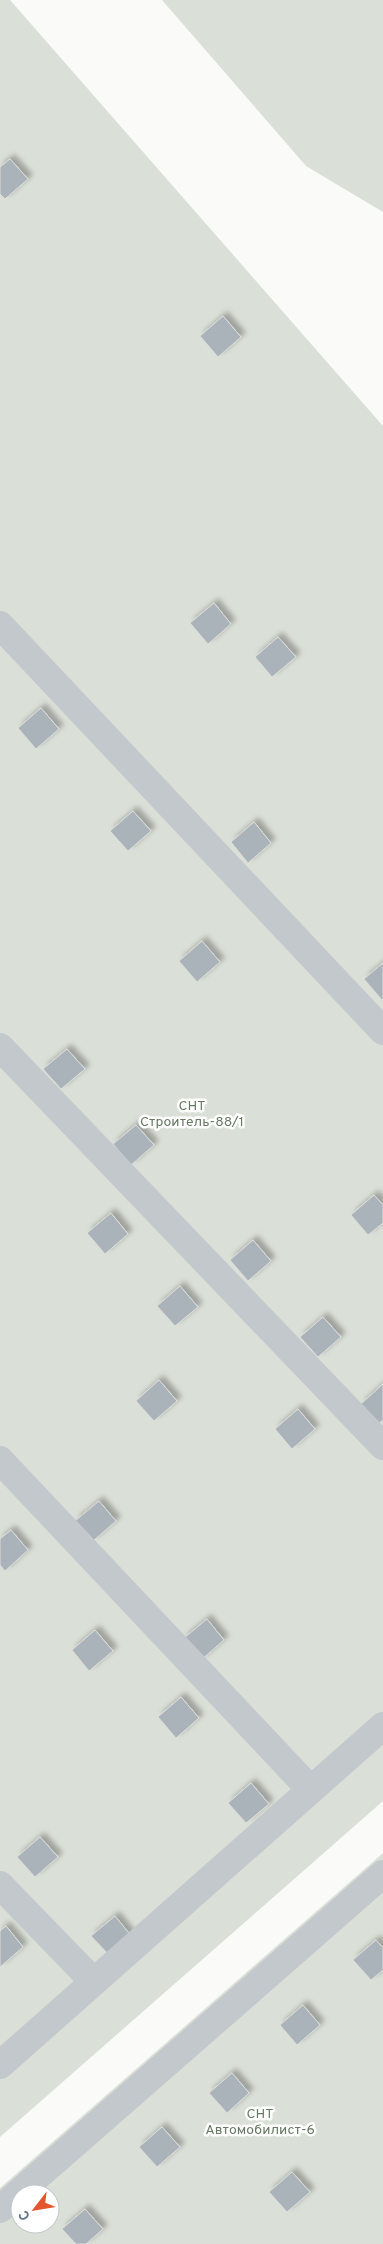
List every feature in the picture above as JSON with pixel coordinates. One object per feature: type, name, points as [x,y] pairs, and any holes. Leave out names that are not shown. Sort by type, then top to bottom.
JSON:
[{"type":"lane","points":[[0,625],[383,1032]]},
{"type":"lane","points":[[0,1047],[383,1446]]},
{"type":"lane","points":[[0,1460],[311,1790]]},
{"type":"lane","points":[[0,2064],[383,1726]]},
{"type":"lane","points":[[0,2209],[383,1874]]},
{"type":"lane","points":[[0,1885],[94,1982]]},
{"type":"green space","name":"СНТ Строитель-88/1","points":[[0,0],[10,0],[383,426],[383,1801],[0,2137]]},
{"type":"green space","points":[[162,0],[383,0],[383,212],[306,166]]},
{"type":"green space","name":"СНТ Автомобилист-6","points":[[383,1853],[383,2244],[0,2244],[0,2188]]},
{"type":"building","points":[[10,159],[28,179],[5,199],[0,194],[0,167]]},
{"type":"building","points":[[223,316],[241,337],[218,357],[200,336]]},
{"type":"building","points":[[214,603],[231,624],[208,644],[190,623]]},
{"type":"building","points":[[278,637],[296,657],[272,677],[255,657]]},
{"type":"building","points":[[41,708],[59,729],[36,749],[18,728]]},
{"type":"building","points":[[133,811],[151,831],[128,851],[110,831]]},
{"type":"building","points":[[254,822],[271,843],[248,863],[231,842]]},
{"type":"building","points":[[202,941],[220,962],[197,982],[179,961]]},
{"type":"building","points":[[383,963],[383,999],[382,1000],[364,979]]},
{"type":"building","points":[[67,1049],[85,1069],[61,1089],[43,1069]]},
{"type":"building","points":[[136,1125],[154,1145],[131,1165],[113,1144]]},
{"type":"building","points":[[374,1195],[383,1205],[383,1223],[368,1235],[351,1215]]},
{"type":"building","points":[[111,1213],[128,1234],[105,1254],[87,1233]]},
{"type":"building","points":[[253,1240],[271,1261],[248,1281],[230,1260]]},
{"type":"building","points":[[180,1286],[198,1307],[175,1326],[157,1306]]},
{"type":"building","points":[[323,1317],[341,1337],[318,1357],[300,1337]]},
{"type":"building","points":[[159,1380],[177,1401],[154,1421],[136,1401]]},
{"type":"building","points":[[383,1384],[383,1420],[378,1424],[361,1404]]},
{"type":"building","points":[[298,1409],[315,1429],[292,1449],[275,1429]]},
{"type":"building","points":[[99,1501],[116,1521],[93,1541],[75,1521]]},
{"type":"building","points":[[11,1530],[28,1550],[5,1571],[0,1565],[0,1539]]},
{"type":"building","points":[[207,1619],[224,1640],[201,1660],[183,1639]]},
{"type":"building","points":[[95,1630],[113,1651],[89,1671],[72,1650]]},
{"type":"building","points":[[181,1697],[199,1718],[176,1738],[158,1717]]},
{"type":"building","points":[[251,1783],[269,1804],[246,1823],[228,1803]]},
{"type":"building","points":[[40,1837],[58,1857],[35,1877],[17,1857]]},
{"type":"building","points":[[115,1916],[132,1937],[110,1956],[91,1936]]},
{"type":"building","points":[[6,1926],[23,1947],[0,1967],[0,1931]]},
{"type":"building","points":[[376,1940],[383,1948],[383,1970],[371,1980],[353,1960]]},
{"type":"building","points":[[303,2005],[320,2025],[297,2045],[280,2025]]},
{"type":"building","points":[[232,2073],[249,2093],[227,2113],[209,2093]]},
{"type":"building","points":[[162,2127],[180,2147],[157,2167],[139,2147]]},
{"type":"building","points":[[292,2172],[310,2192],[287,2212],[269,2192]]},
{"type":"building","points":[[85,2209],[103,2229],[86,2244],[76,2244],[62,2229]]}]
